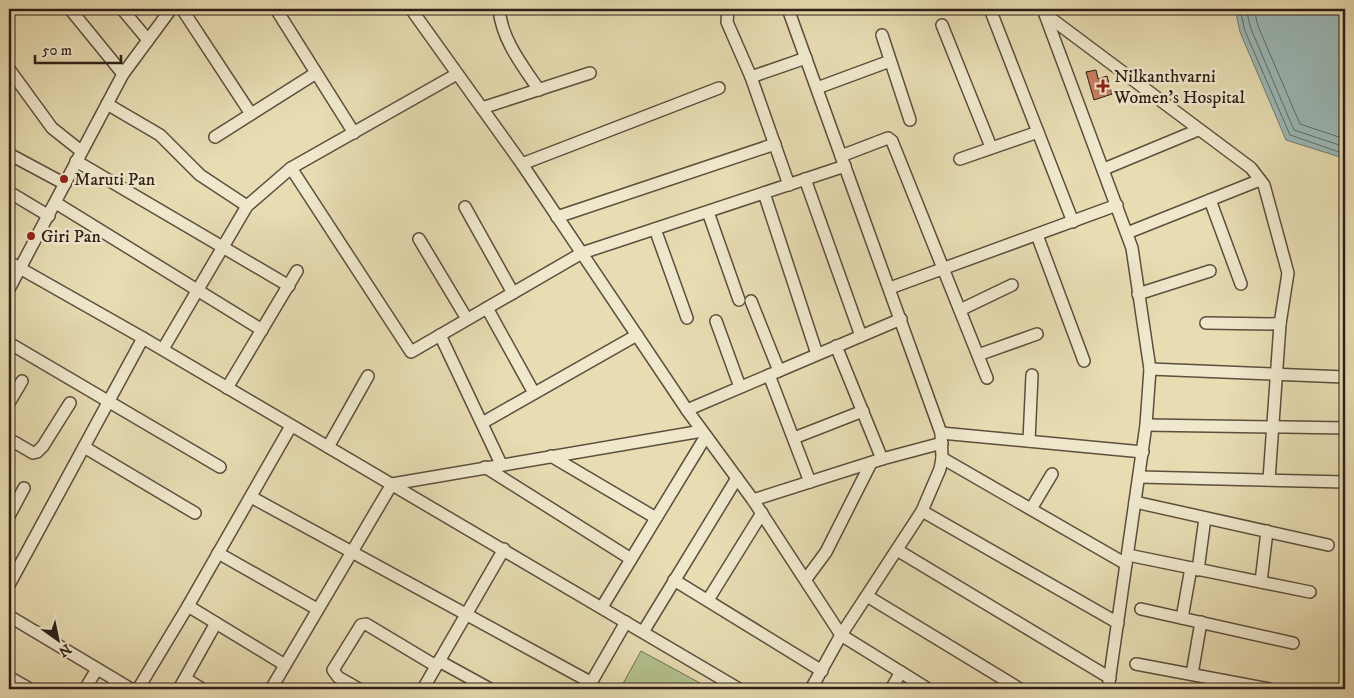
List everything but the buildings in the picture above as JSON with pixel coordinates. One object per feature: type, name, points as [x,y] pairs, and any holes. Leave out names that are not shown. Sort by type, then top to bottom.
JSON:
[{"type":"street","points":[[70,9],[123,74]]},
{"type":"street","points":[[122,9],[148,40]]},
{"type":"street","points":[[9,289],[123,74],[170,9]]},
{"type":"street","points":[[182,9],[251,114]]},
{"type":"street","points":[[276,9],[354,133]]},
{"type":"street","points":[[499,9],[501,23],[508,42],[539,90]]},
{"type":"street","points":[[728,9],[727,22],[750,77],[789,185]]},
{"type":"street","points":[[788,9],[902,319],[942,438],[940,468],[922,511],[841,635],[811,689]]},
{"type":"street","points":[[990,9],[1073,222]]},
{"type":"street","points":[[415,11],[457,74],[522,164],[687,410],[762,513],[841,635],[928,689]]},
{"type":"street","points":[[1044,11],[1198,130],[1251,168],[1264,186],[1287,264],[1287,284],[1280,324],[1269,480]]},
{"type":"street","points":[[897,550],[1109,684],[1143,452],[1150,369],[1132,248],[1044,11]]},
{"type":"street","points":[[942,25],[990,147]]},
{"type":"street","points":[[882,35],[910,120]]},
{"type":"street","points":[[750,77],[806,58]]},
{"type":"street","points":[[817,88],[890,61]]},
{"type":"street","points":[[9,69],[52,128],[79,156],[288,286]]},
{"type":"street","points":[[482,108],[590,72]]},
{"type":"street","points":[[215,137],[316,73]]},
{"type":"street","points":[[163,349],[247,206],[291,168],[457,74]]},
{"type":"street","points":[[522,164],[719,88]]},
{"type":"street","points":[[106,104],[160,135],[200,175],[247,206]]},
{"type":"street","points":[[1104,169],[1198,130]]},
{"type":"street","points":[[960,159],[990,147],[1038,132]]},
{"type":"street","points":[[291,168],[411,352],[582,253],[805,179],[843,161],[880,140],[888,138],[892,141],[987,378]]},
{"type":"street","points":[[557,217],[775,144]]},
{"type":"street","points":[[9,154],[65,184]]},
{"type":"street","points":[[805,179],[861,336]]},
{"type":"street","points":[[1126,233],[1260,180]]},
{"type":"street","points":[[9,192],[49,216]]},
{"type":"street","points":[[764,193],[818,354]]},
{"type":"street","points":[[1210,200],[1241,284]]},
{"type":"street","points":[[56,203],[262,330]]},
{"type":"street","points":[[890,288],[1117,205]]},
{"type":"street","points":[[465,207],[513,293]]},
{"type":"street","points":[[708,212],[774,373],[810,482]]},
{"type":"street","points":[[655,229],[686,318]]},
{"type":"street","points":[[1037,235],[1084,361]]},
{"type":"street","points":[[418,239],[467,319]]},
{"type":"street","points":[[9,262],[163,349],[739,689]]},
{"type":"street","points":[[227,388],[297,271]]},
{"type":"street","points":[[1138,294],[1210,271]]},
{"type":"street","points":[[960,310],[1012,285]]},
{"type":"street","points":[[487,308],[534,393]]},
{"type":"street","points":[[687,410],[902,319]]},
{"type":"street","points":[[716,321],[740,387]]},
{"type":"street","points":[[1206,323],[1280,324]]},
{"type":"street","points":[[978,355],[1037,334]]},
{"type":"street","points":[[440,335],[501,464]]},
{"type":"street","points":[[482,423],[638,335]]},
{"type":"street","points":[[9,585],[143,338]]},
{"type":"street","points":[[9,343],[220,467]]},
{"type":"street","points":[[836,346],[882,459]]},
{"type":"street","points":[[1150,369],[1345,377]]},
{"type":"street","points":[[1029,441],[1032,375]]},
{"type":"street","points":[[328,447],[368,376]]},
{"type":"street","points":[[9,403],[22,381]]},
{"type":"street","points":[[9,439],[33,453],[37,452],[43,446],[70,403]]},
{"type":"street","points":[[794,438],[863,411]]},
{"type":"street","points":[[138,689],[291,426]]},
{"type":"street","points":[[1146,426],[1345,428]]},
{"type":"street","points":[[271,689],[392,484],[501,464],[704,434]]},
{"type":"street","points":[[602,607],[704,434]]},
{"type":"street","points":[[753,500],[871,463],[942,438],[1029,441],[1143,452]]},
{"type":"street","points":[[84,447],[195,513]]},
{"type":"street","points":[[551,456],[656,518]]},
{"type":"street","points":[[942,458],[1031,509],[1127,560],[1195,569],[1310,592]]},
{"type":"street","points":[[806,579],[826,552],[871,463]]},
{"type":"street","points":[[485,467],[631,559]]},
{"type":"street","points":[[1031,509],[1052,474]]},
{"type":"street","points":[[1139,477],[1345,482]]},
{"type":"street","points":[[643,632],[737,478]]},
{"type":"street","points":[[9,516],[24,488]]},
{"type":"street","points":[[251,497],[466,614],[590,686],[626,622]]},
{"type":"street","points":[[1135,502],[1328,545]]},
{"type":"street","points":[[922,511],[1118,623]]},
{"type":"street","points":[[708,600],[762,513]]},
{"type":"street","points":[[1182,618],[1195,569],[1205,518]]},
{"type":"street","points":[[1261,582],[1266,531]]},
{"type":"street","points":[[423,689],[504,549]]},
{"type":"street","points":[[218,553],[317,609]]},
{"type":"street","points":[[674,580],[822,670]]},
{"type":"street","points":[[867,596],[1020,689]]},
{"type":"street","points":[[188,606],[285,665]]},
{"type":"street","points":[[1141,609],[1293,643]]},
{"type":"street","points":[[9,616],[131,689]]},
{"type":"street","points":[[1192,674],[1201,622]]},
{"type":"street","points":[[179,689],[216,623]]},
{"type":"street","points":[[359,689],[338,677],[332,670],[361,625],[366,624],[438,664],[490,689]]},
{"type":"street","points":[[1136,664],[1269,689]]},
{"type":"street","points":[[85,689],[97,669]]},
{"type":"street","points":[[890,689],[901,672]]},
{"type":"street","points":[[9,677],[30,689]]},
{"type":"street","points":[[186,679],[202,689]]},
{"type":"green space","points":[[641,651],[711,689],[620,689]]},
{"type":"water","points":[[1235,9],[1345,9],[1345,161],[1343,158],[1286,140],[1240,32]]},
{"type":"place","name":"Nilkanthvarni Women's Hospital","points":[[1103,86]]},
{"type":"place","name":"Maruti Pan","points":[[64,179]]},
{"type":"place","name":"Giri Pan","points":[[31,236]]}]
